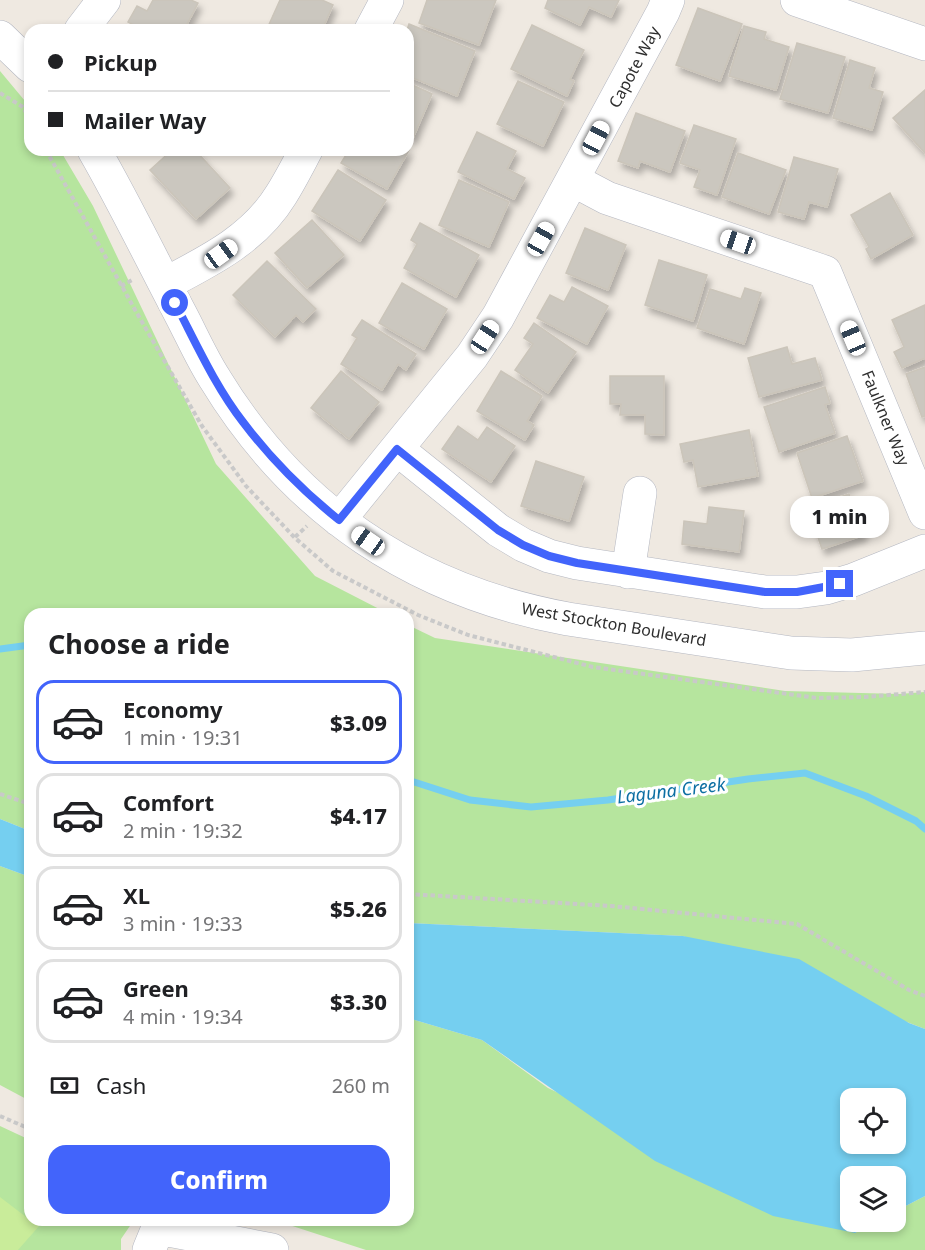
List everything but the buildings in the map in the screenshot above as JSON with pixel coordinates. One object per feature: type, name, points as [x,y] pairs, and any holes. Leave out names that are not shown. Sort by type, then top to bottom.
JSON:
[{"type":"street","points":[[86,24],[104,0]]},
{"type":"street","points":[[374,24],[387,0]]},
{"type":"street","name":"Capote Way","points":[[339,520],[472,356],[498,317],[668,0]]},
{"type":"street","points":[[797,0],[925,44]]},
{"type":"street","points":[[0,37],[24,60]]},
{"type":"street","name":"West Stockton Boulevard","points":[[97,156],[214,378],[243,422],[276,462],[313,499],[382,551],[436,580],[485,599],[535,613],[791,653],[852,656],[925,648]]},
{"type":"street","points":[[165,284],[221,254],[243,238],[280,196],[303,156]]},
{"type":"street","name":"Faulkner Way","points":[[573,180],[607,198],[825,272],[925,513]]},
{"type":"street","points":[[397,449],[498,530],[523,545],[549,556],[577,563],[765,592],[797,592],[826,588],[853,580],[925,551]]},
{"type":"street","points":[[628,572],[640,493]]},
{"type":"street","points":[[149,1250],[158,1228],[272,1250]]},
{"type":"path","points":[[0,93],[24,109]]},
{"type":"path","points":[[49,156],[202,426],[246,486],[295,538],[333,571],[404,608]]},
{"type":"path","points":[[414,613],[468,636],[593,667],[817,698],[925,692]]},
{"type":"path","points":[[0,794],[24,802]]},
{"type":"path","points":[[414,894],[611,906],[797,924],[909,990],[925,996]]},
{"type":"path","points":[[0,1116],[24,1126]]},
{"type":"green space","points":[[0,71],[24,100],[24,156],[64,156],[93,206],[216,464],[315,576],[377,608],[24,608],[24,829],[0,819]]},
{"type":"green space","points":[[414,628],[435,638],[785,691],[899,694],[925,692],[925,1029],[683,936],[414,923]]},
{"type":"green space","points":[[0,866],[24,875],[24,1098],[0,1085]]},
{"type":"green space","points":[[414,1020],[482,1040],[548,1088],[840,1226],[840,1232],[906,1232],[906,1206],[925,1196],[925,1250],[366,1250],[292,1226],[414,1226]]},
{"type":"green space","points":[[0,1126],[24,1137],[24,1226],[130,1226],[121,1239],[121,1250],[0,1250]]},
{"type":"green space","points":[[0,1197],[24,1215],[24,1226],[39,1226],[18,1250],[0,1250]]},
{"type":"water","points":[[0,819],[24,829],[24,875],[0,866]]},
{"type":"water","points":[[414,923],[683,936],[799,959],[909,1023],[925,1029],[925,1196],[906,1206],[906,1166],[840,1166],[840,1230],[773,1216],[655,1161],[482,1040],[414,1020]]},
{"type":"waterway","name":"Laguna Creek","points":[[0,649],[24,646]]},
{"type":"waterway","name":"Laguna Creek","points":[[414,782],[470,800],[531,807],[608,800],[805,773],[866,796],[916,821],[925,829]]},
{"type":"route","points":[[175,303],[214,378],[243,422],[276,462],[313,499],[339,520],[397,449],[498,530],[523,545],[549,556],[628,572],[765,592],[797,592],[840,584]]}]
